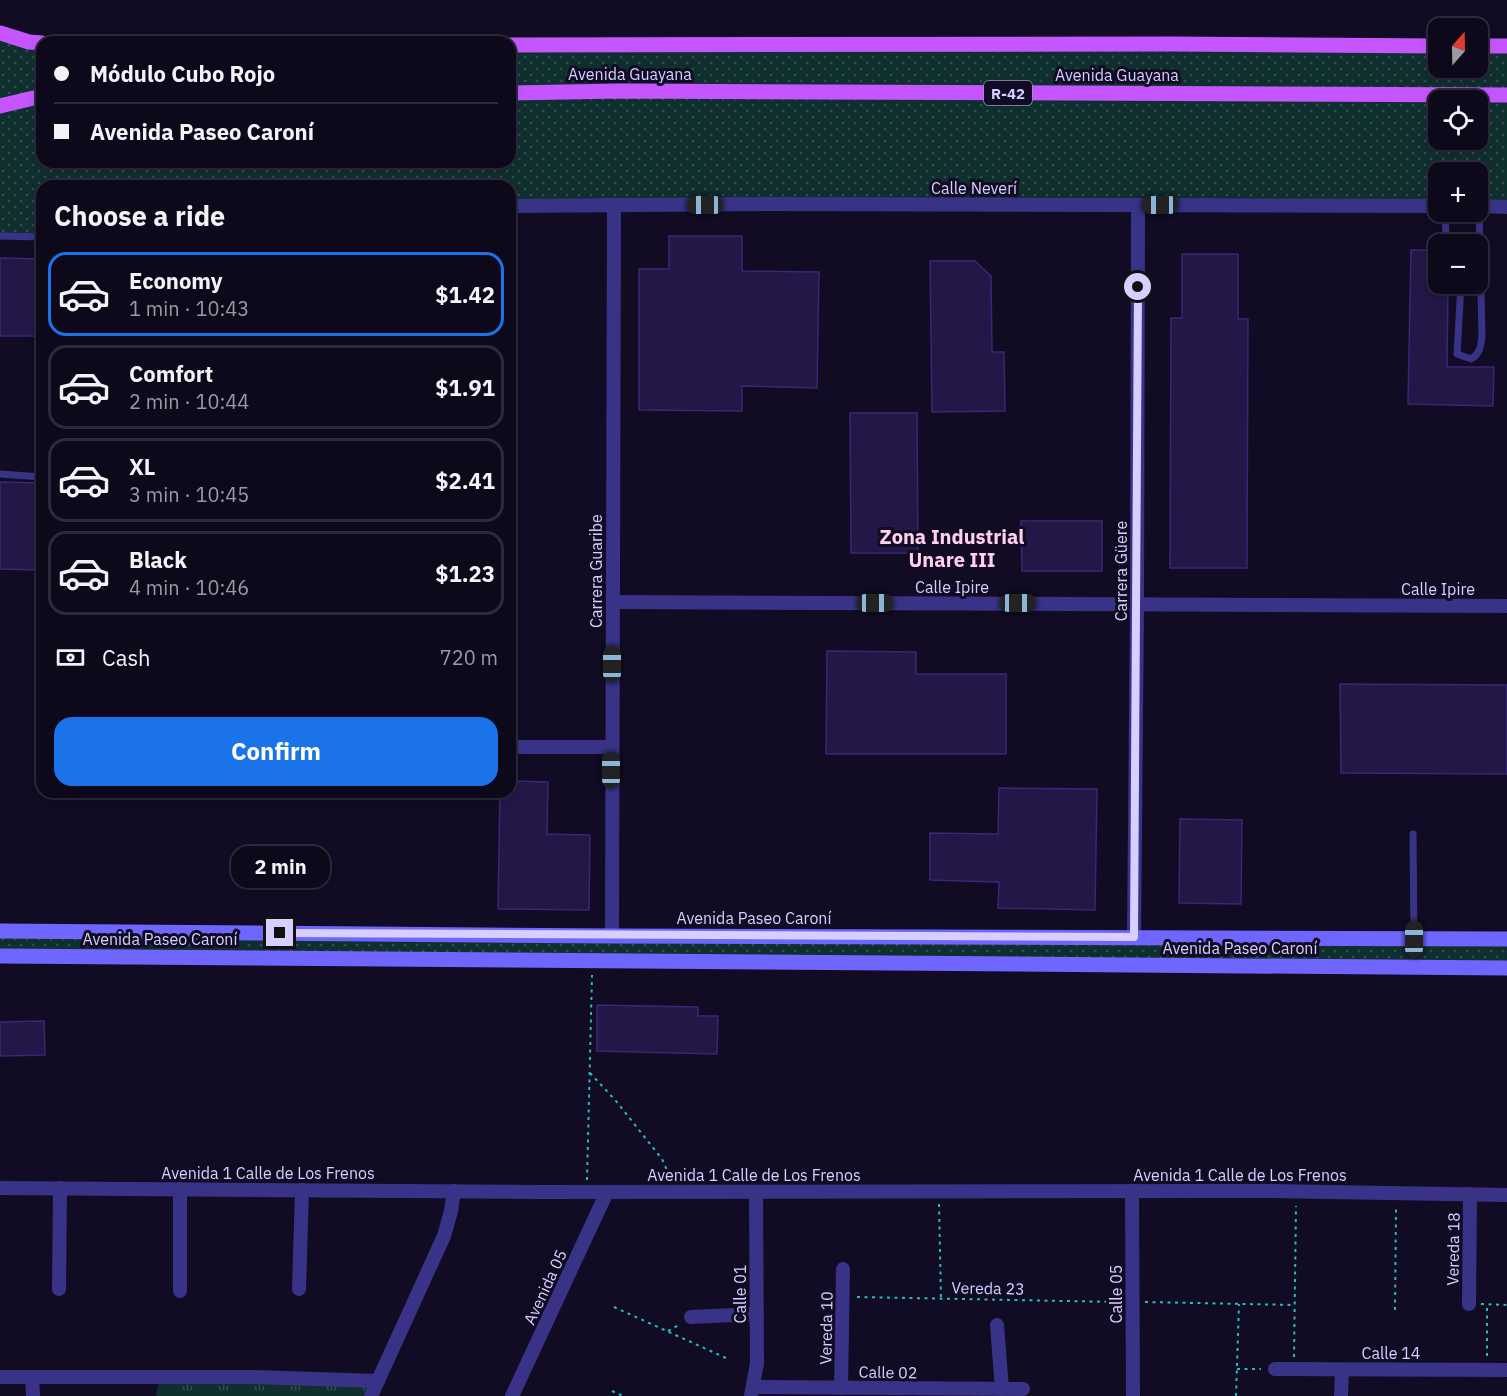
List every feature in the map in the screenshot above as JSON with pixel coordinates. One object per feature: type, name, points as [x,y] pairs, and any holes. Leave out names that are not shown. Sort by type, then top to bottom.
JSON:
[{"type":"main road","points":[[0,33],[36,43]]},
{"type":"main road","name":"Avenida Guayana","points":[[516,45],[1428,46]]},
{"type":"main road","points":[[1488,46],[1507,46]]},
{"type":"main road","name":"Avenida Guayana","points":[[516,93],[1507,95]]},
{"type":"main road","points":[[0,106],[36,97]]},
{"type":"street","name":"Carrera Guaribe","points":[[612,936],[614,205]]},
{"type":"street","name":"Carrera Güere","points":[[1134,937],[1138,205]]},
{"type":"street","name":"Calle Neverí","points":[[516,206],[1428,206]]},
{"type":"street","points":[[1488,206],[1507,207]]},
{"type":"street","name":"Calle Ipire","points":[[613,602],[1507,606]]},
{"type":"street","points":[[516,747],[611,747]]},
{"type":"street","name":"Avenida Paseo Caroní","points":[[0,931],[1507,939]]},
{"type":"street","name":"Avenida Paseo Caroní","points":[[0,956],[1507,968]]},
{"type":"street","name":"Avenida 1 Calle de Los Frenos","points":[[0,1188],[587,1192],[1132,1191],[1507,1195]]},
{"type":"street","points":[[59,1289],[60,1188]]},
{"type":"street","points":[[180,1189],[180,1290]]},
{"type":"street","points":[[299,1289],[302,1190]]},
{"type":"street","points":[[371,1396],[444,1236],[454,1191]]},
{"type":"street","name":"Calle 05","points":[[1132,1191],[1132,1396]]},
{"type":"street","name":"Avenida 05","points":[[512,1396],[607,1192]]},
{"type":"street","name":"Calle 01","points":[[752,1391],[756,1363],[757,1314],[756,1192]]},
{"type":"street","name":"Vereda 18","points":[[1469,1304],[1470,1194]]},
{"type":"street","name":"Vereda 10","points":[[842,1388],[843,1269]]},
{"type":"street","points":[[691,1317],[757,1314]]},
{"type":"street","points":[[997,1325],[1002,1389]]},
{"type":"street","name":"Calle 14","points":[[1275,1370],[1507,1371]]},
{"type":"street","points":[[1341,1396],[1342,1370]]},
{"type":"street","points":[[0,1377],[252,1377],[378,1381]]},
{"type":"street","points":[[32,1377],[33,1396]]},
{"type":"street","name":"Calle 02","points":[[752,1391],[842,1388],[962,1393],[1023,1389]]},
{"type":"lane","points":[[0,236],[36,237]]},
{"type":"lane","points":[[1460,294],[1457,354],[1471,359],[1477,356],[1481,348],[1481,294]]},
{"type":"lane","points":[[0,474],[36,477]]},
{"type":"lane","points":[[1413,834],[1414,939]]},
{"type":"path","points":[[587,1192],[592,960]]},
{"type":"path","points":[[590,1073],[616,1101],[662,1159],[675,1192]]},
{"type":"path","points":[[939,1192],[941,1299]]},
{"type":"path","points":[[1294,1370],[1297,1192]]},
{"type":"path","points":[[1395,1310],[1396,1193]]},
{"type":"path","name":"Vereda 23","points":[[842,1296],[1295,1305]]},
{"type":"path","points":[[1236,1396],[1239,1304]]},
{"type":"path","points":[[1469,1304],[1507,1305]]},
{"type":"path","points":[[1486,1370],[1487,1304]]},
{"type":"path","points":[[614,1307],[726,1358]]},
{"type":"path","points":[[1237,1369],[1275,1370]]},
{"type":"path","points":[[612,1391],[623,1396]]},
{"type":"green space","points":[[0,33],[36,42],[36,168],[516,168],[516,45],[1428,46],[1428,78],[1488,78],[1488,46],[1507,46],[1507,207],[1488,206],[1488,162],[1428,162],[1428,206],[516,205],[516,180],[36,180],[36,237],[0,236]]},
{"type":"green space","points":[[0,931],[1507,939],[1507,968],[0,956]]},
{"type":"green space","points":[[160,1377],[378,1381],[371,1396],[156,1396]]},
{"type":"building","points":[[669,236],[742,236],[742,271],[819,272],[817,388],[742,386],[742,411],[639,410],[639,269],[669,269]]},
{"type":"building","points":[[1411,250],[1428,250],[1428,294],[1448,294],[1447,367],[1494,367],[1493,406],[1408,404]]},
{"type":"building","points":[[1182,254],[1238,254],[1238,319],[1248,319],[1247,568],[1170,568],[1171,318],[1182,318]]},
{"type":"building","points":[[0,258],[36,259],[36,336],[0,336]]},
{"type":"building","points":[[930,261],[975,261],[991,276],[992,352],[1004,352],[1005,411],[932,412]]},
{"type":"building","points":[[850,413],[917,413],[918,553],[851,553]]},
{"type":"building","points":[[0,482],[36,483],[36,570],[0,569]]},
{"type":"building","points":[[1021,521],[1102,521],[1102,571],[1022,571]]},
{"type":"building","points":[[827,651],[916,652],[916,674],[1006,674],[1006,754],[826,754]]},
{"type":"building","points":[[1340,684],[1507,685],[1507,774],[1341,773]]},
{"type":"building","points":[[516,781],[548,782],[547,834],[590,835],[589,910],[498,909],[500,798],[516,798]]},
{"type":"building","points":[[999,788],[1097,789],[1095,910],[998,908],[999,882],[930,880],[930,833],[998,834]]},
{"type":"building","points":[[1180,819],[1242,820],[1241,904],[1179,903]]},
{"type":"building","points":[[597,1005],[698,1007],[698,1016],[718,1016],[717,1054],[597,1051]]},
{"type":"building","points":[[44,1021],[45,1055],[0,1056],[0,1022]]},
{"type":"district","name":"Zona Industrial Unare III","points":[[952,548]]},
{"type":"route","points":[[280,933],[1134,937],[1138,287]]}]
